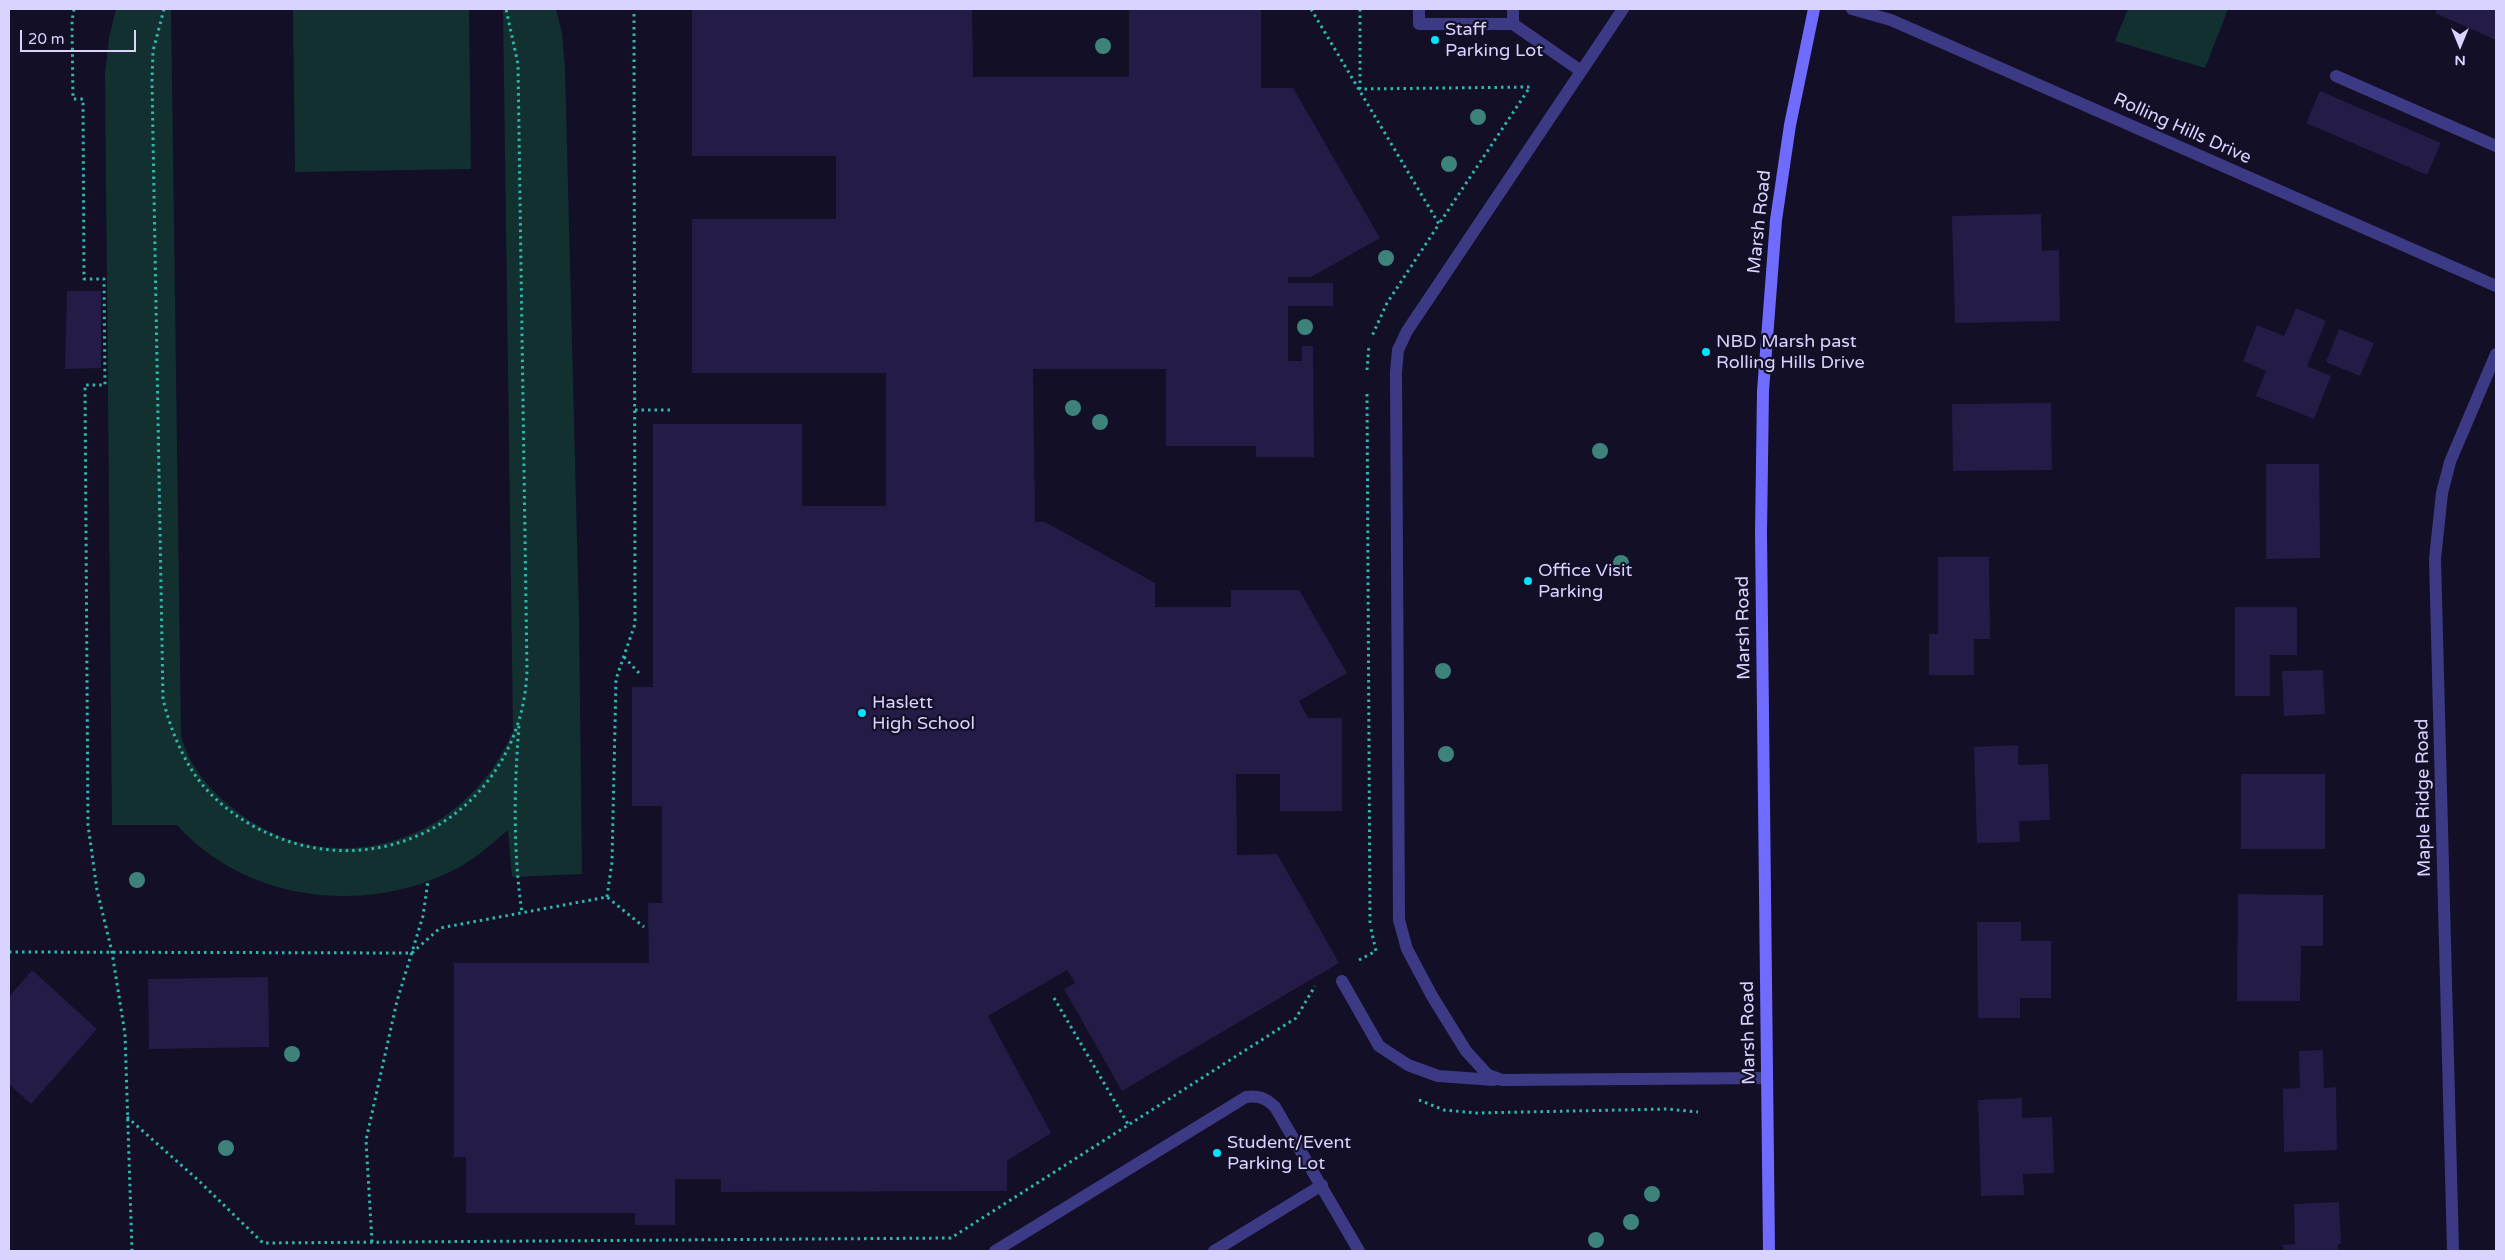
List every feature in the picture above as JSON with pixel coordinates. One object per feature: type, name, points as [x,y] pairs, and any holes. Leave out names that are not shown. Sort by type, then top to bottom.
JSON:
[{"type":"main road","name":"Marsh Road","points":[[1769,1251],[1761,533],[1763,391],[1776,220],[1790,125],[1814,9]]},
{"type":"street","points":[[1419,9],[1419,24],[1513,24],[1581,71]]},
{"type":"street","points":[[1513,9],[1513,24]]},
{"type":"street","points":[[1502,1080],[1488,1075],[1466,1051],[1432,996],[1408,949],[1399,920],[1396,361],[1406,331],[1623,9]]},
{"type":"street","name":"Rolling Hills Drive","points":[[1852,9],[1891,20],[2496,286]]},
{"type":"street","points":[[2336,76],[2496,146]]},
{"type":"street","name":"Maple Ridge Road","points":[[2453,1251],[2435,559],[2441,501],[2450,462],[2496,354]]},
{"type":"street","points":[[1342,981],[1379,1046],[1408,1065],[1438,1076],[1502,1080],[1767,1078]]},
{"type":"street","points":[[995,1251],[1246,1097],[1260,1096],[1268,1100],[1275,1107],[1322,1184],[1359,1251]]},
{"type":"street","points":[[1214,1251],[1322,1184]]},
{"type":"path","points":[[74,9],[72,20],[72,99],[84,100],[84,279],[104,279],[105,385],[85,386],[88,825],[97,890],[112,952],[125,1034],[132,1251]]},
{"type":"path","points":[[164,9],[153,51],[152,81],[163,699],[176,739],[193,772],[220,803],[235,815],[286,842],[325,851],[344,852],[374,849],[401,842],[438,826],[458,812],[498,768],[513,741],[520,718]]},
{"type":"path","points":[[506,9],[518,64],[527,671],[520,718],[516,772],[516,877],[522,913]]},
{"type":"path","points":[[607,897],[612,862],[616,679],[635,624],[634,9]]},
{"type":"path","points":[[1360,9],[1360,89],[1530,86],[1440,224]]},
{"type":"path","points":[[635,410],[673,410]]},
{"type":"path","points":[[624,657],[639,673]]},
{"type":"path","points":[[372,1242],[366,1140],[397,1001],[423,916],[428,881]]},
{"type":"path","points":[[9,952],[412,953],[440,928],[607,897],[644,927]]},
{"type":"path","points":[[1351,964],[1376,951]]},
{"type":"path","points":[[127,1117],[198,1180],[263,1243],[951,1238],[1296,1018],[1317,983]]},
{"type":"path","points":[[1054,998],[1128,1124]]},
{"type":"green space","points":[[116,9],[171,9],[181,736],[184,747],[200,775],[214,792],[230,806],[268,831],[309,845],[350,848],[391,842],[429,826],[463,802],[491,770],[513,731],[503,9],[556,9],[562,33],[565,68],[579,618],[582,874],[512,877],[508,830],[466,863],[450,872],[416,885],[379,893],[342,896],[306,893],[270,885],[236,870],[205,851],[177,825],[112,825],[105,74],[109,38]]},
{"type":"green space","points":[[293,9],[469,9],[471,169],[295,172]]},
{"type":"green space","points":[[2128,9],[2228,9],[2205,68],[2115,41]]},
{"type":"building","points":[[692,9],[972,9],[973,77],[1129,77],[1129,9],[1261,9],[1261,88],[1293,88],[1380,238],[1311,277],[1288,277],[1288,283],[1333,283],[1333,306],[1288,306],[1288,361],[1302,361],[1302,346],[1313,346],[1314,457],[1256,457],[1256,446],[1166,446],[1166,369],[1033,369],[1035,522],[1045,522],[1155,583],[1155,607],[1231,607],[1231,590],[1299,590],[1347,673],[1299,701],[1308,718],[1342,718],[1342,811],[1280,811],[1280,774],[1236,774],[1237,855],[1277,854],[1339,963],[1122,1091],[1064,989],[1075,983],[1067,970],[988,1016],[1051,1133],[1007,1161],[1007,1191],[721,1192],[721,1179],[675,1179],[675,1225],[635,1225],[635,1213],[466,1213],[466,1157],[454,1157],[454,963],[649,963],[648,903],[662,903],[662,806],[632,806],[632,687],[653,687],[653,424],[802,424],[802,506],[886,506],[886,373],[692,373],[692,219],[836,219],[836,156],[692,156]]},
{"type":"building","points":[[2437,9],[2496,9],[2496,40],[2435,13]]},
{"type":"building","points":[[2320,91],[2441,143],[2427,175],[2306,123]]},
{"type":"building","points":[[2041,214],[2042,251],[2059,250],[2060,321],[1955,323],[1952,216]]},
{"type":"building","points":[[67,291],[101,291],[101,368],[65,369]]},
{"type":"building","points":[[2296,308],[2326,321],[2307,366],[2331,376],[2314,419],[2256,396],[2266,371],[2243,361],[2257,325],[2284,336]]},
{"type":"building","points":[[2339,329],[2374,343],[2360,376],[2326,362]]},
{"type":"building","points":[[2051,403],[2052,470],[1953,471],[1952,404]]},
{"type":"building","points":[[2266,464],[2319,464],[2320,558],[2266,559]]},
{"type":"building","points":[[1938,557],[1989,557],[1990,639],[1974,639],[1974,675],[1929,675],[1929,634],[1938,634]]},
{"type":"building","points":[[2235,607],[2297,607],[2297,655],[2270,655],[2270,696],[2235,696]]},
{"type":"building","points":[[2323,670],[2325,714],[2284,716],[2282,671]]},
{"type":"building","points":[[2018,745],[2018,765],[2048,764],[2050,820],[2019,821],[2020,842],[1977,843],[1974,747]]},
{"type":"building","points":[[2241,774],[2325,774],[2325,849],[2241,849]]},
{"type":"building","points":[[2238,894],[2323,895],[2323,946],[2301,946],[2300,1001],[2237,1001]]},
{"type":"building","points":[[1977,922],[2021,922],[2021,941],[2051,941],[2051,998],[2020,998],[2020,1018],[1978,1018]]},
{"type":"building","points":[[32,970],[97,1029],[31,1104],[9,1084],[9,997]]},
{"type":"building","points":[[268,977],[269,1047],[149,1049],[148,979]]},
{"type":"building","points":[[2323,1050],[2324,1088],[2336,1087],[2337,1150],[2284,1152],[2283,1089],[2300,1088],[2299,1051]]},
{"type":"building","points":[[2022,1098],[2022,1118],[2052,1117],[2054,1173],[2023,1174],[2024,1195],[1981,1196],[1978,1100]]},
{"type":"building","points":[[2339,1202],[2341,1244],[2338,1244],[2338,1251],[2283,1251],[2283,1245],[2295,1244],[2294,1204]]},
{"type":"place","name":"Staff Parking Lot","points":[[1435,40]]},
{"type":"place","name":"NBD Marsh past Rolling Hills Drive","points":[[1706,352]]},
{"type":"place","name":"Office Visit Parking","points":[[1528,581]]},
{"type":"place","name":"Haslett High School","points":[[862,713]]},
{"type":"place","name":"Student/Event Parking Lot","points":[[1217,1153]]}]
